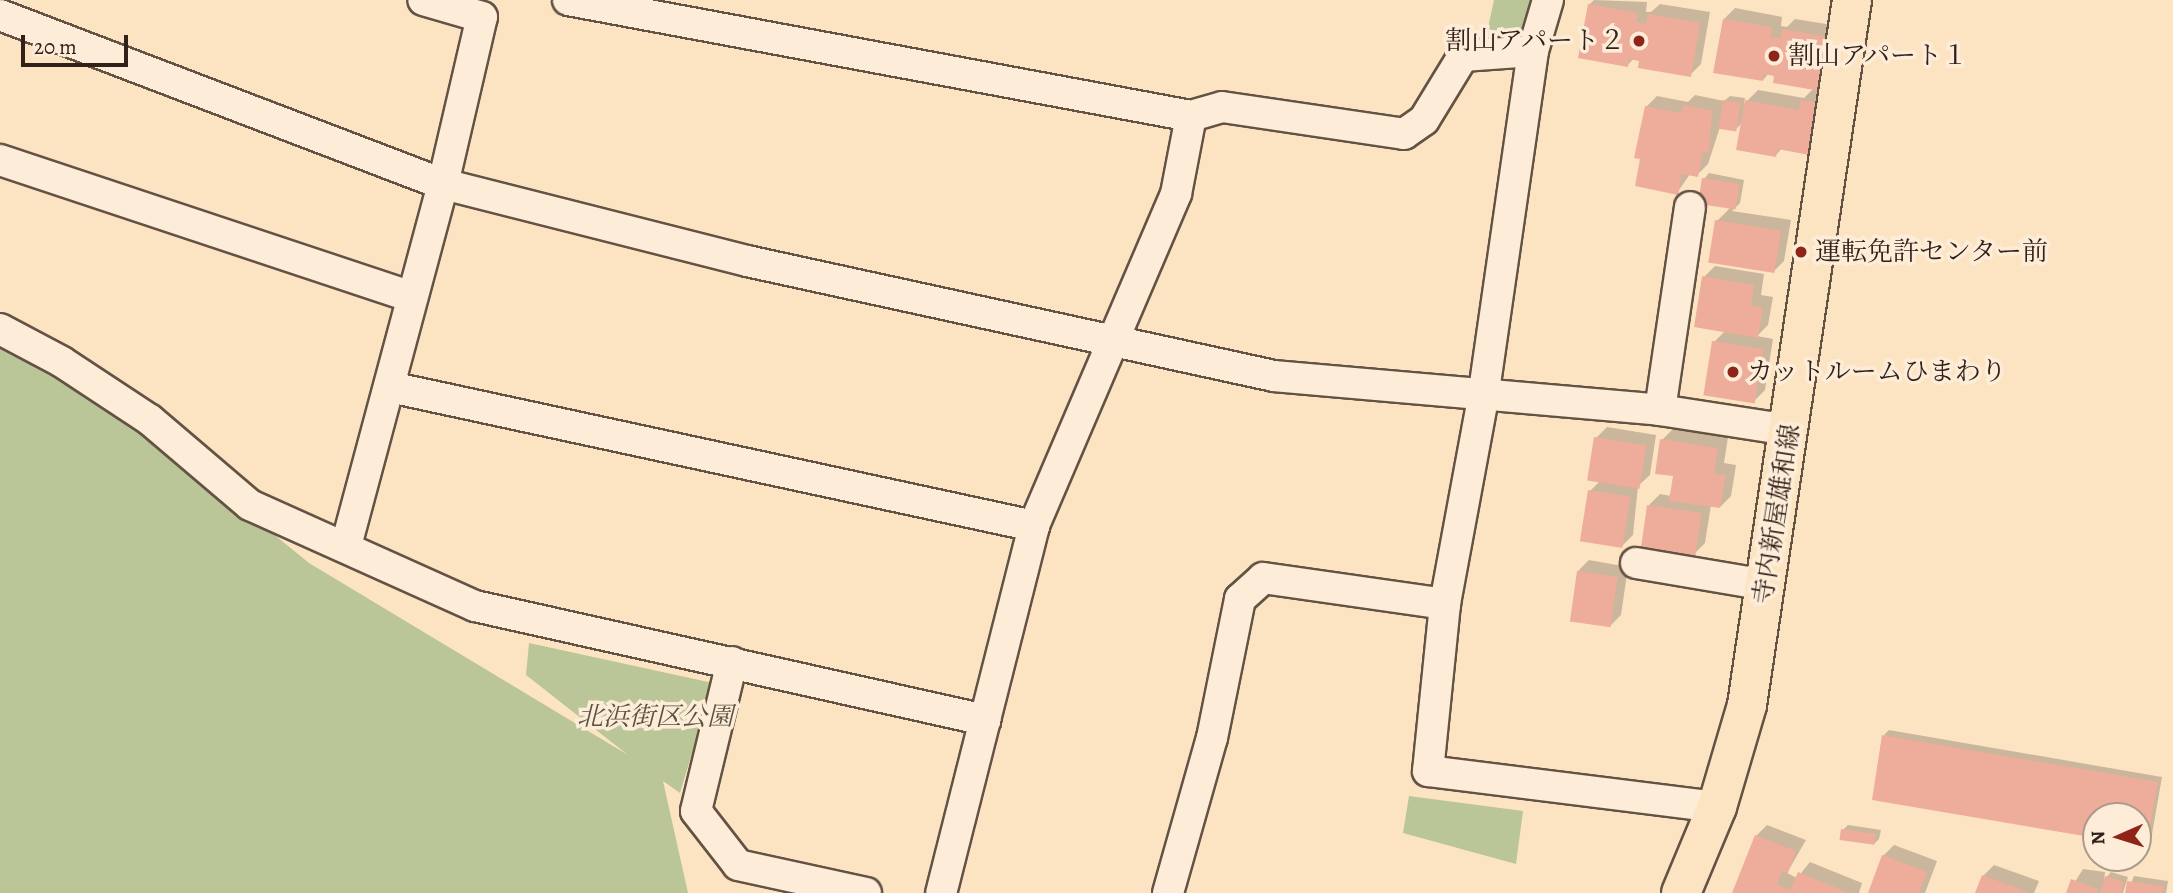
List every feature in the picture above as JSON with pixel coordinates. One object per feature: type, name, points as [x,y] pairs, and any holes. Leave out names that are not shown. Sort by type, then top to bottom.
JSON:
[{"type":"main road","name":"寺内新屋雄和線","points":[[1681,893],[1717,807],[1747,705],[1852,0]]},
{"type":"street","points":[[346,546],[390,387],[410,296],[489,9],[423,0]]},
{"type":"street","points":[[568,0],[1191,116],[1223,107],[1404,134],[1424,120],[1463,56],[1533,51]]},
{"type":"street","points":[[1548,0],[1533,51],[1484,393],[1445,604],[1427,771],[1717,807]]},
{"type":"street","points":[[0,15],[443,184],[747,261],[1111,343],[1274,376],[1660,410],[1789,430]]},
{"type":"street","points":[[941,893],[1034,526],[1176,194],[1191,116]]},
{"type":"street","points":[[0,160],[410,296]]},
{"type":"street","points":[[1660,410],[1690,207]]},
{"type":"street","points":[[0,329],[62,362],[150,420],[250,505],[475,606],[985,720]]},
{"type":"street","points":[[390,387],[1034,526]]},
{"type":"street","points":[[1636,563],[1766,585]]},
{"type":"street","points":[[1168,893],[1212,738],[1240,599],[1263,578],[1445,604]]},
{"type":"street","points":[[732,662],[696,810],[738,865],[866,893]]},
{"type":"green space","points":[[1494,0],[1530,0],[1521,44],[1486,37]]},
{"type":"green space","name":"北浜街区公園","points":[[0,342],[130,417],[309,563],[628,755],[526,675],[529,643],[713,683],[680,793],[663,781],[688,893],[0,893]]},
{"type":"green space","points":[[1409,796],[1523,811],[1516,864],[1403,833]]},
{"type":"building","name":"割山アパート２","points":[[1588,4],[1638,13],[1636,22],[1646,24],[1648,14],[1700,23],[1691,77],[1638,68],[1639,61],[1629,59],[1628,67],[1578,58]]},
{"type":"building","name":"割山アパート１","points":[[1723,19],[1772,27],[1771,37],[1781,38],[1782,29],[1835,38],[1826,92],[1773,83],[1774,76],[1764,74],[1763,81],[1713,73]]},
{"type":"building","points":[[1723,100],[1741,103],[1736,131],[1718,129]]},
{"type":"building","points":[[1745,100],[1799,110],[1800,100],[1824,104],[1814,156],[1778,149],[1776,157],[1736,150]]},
{"type":"building","points":[[1683,105],[1712,111],[1709,153],[1703,152],[1698,177],[1682,174],[1678,195],[1635,186],[1640,159],[1634,158],[1645,106],[1681,113]]},
{"type":"building","points":[[1702,178],[1740,184],[1735,210],[1698,204]]},
{"type":"building","points":[[1715,220],[1781,230],[1774,273],[1708,262]]},
{"type":"building","points":[[1702,276],[1754,285],[1751,306],[1763,308],[1758,338],[1694,327]]},
{"type":"building","name":"カットルームひまわり","points":[[1712,341],[1763,349],[1755,403],[1703,395]]},
{"type":"building","points":[[1594,437],[1646,445],[1639,489],[1587,480]]},
{"type":"building","points":[[1660,439],[1718,448],[1714,474],[1726,475],[1720,508],[1669,501],[1673,476],[1655,474]]},
{"type":"building","points":[[1588,490],[1630,497],[1622,548],[1580,541]]},
{"type":"building","points":[[1647,505],[1701,513],[1695,556],[1641,549]]},
{"type":"building","points":[[1577,571],[1618,577],[1611,627],[1570,622]]},
{"type":"building","points":[[1882,735],[2158,782],[2152,814],[2152,802],[2082,802],[2082,836],[1872,800]]},
{"type":"building","points":[[1841,829],[1876,834],[1874,845],[1839,840]]},
{"type":"building","points":[[1755,835],[1796,851],[1788,873],[1782,871],[1777,884],[1790,890],[1798,872],[1849,893],[1732,893]]},
{"type":"building","points":[[1882,855],[1927,872],[1919,893],[1868,893]]},
{"type":"building","points":[[1982,875],[2030,893],[1975,893]]},
{"type":"building","points":[[2105,876],[2124,882],[2121,893],[2100,893]]},
{"type":"building","points":[[2071,879],[2098,889],[2097,893],[2066,893]]},
{"type":"building","points":[[2127,881],[2164,886],[2163,893],[2125,893]]},
{"type":"place","name":"割山アパート２","points":[[1639,41]]},
{"type":"place","name":"割山アパート１","points":[[1774,56]]},
{"type":"place","name":"運転免許センター前","points":[[1801,252]]},
{"type":"place","name":"カットルームひまわり","points":[[1733,372]]}]
